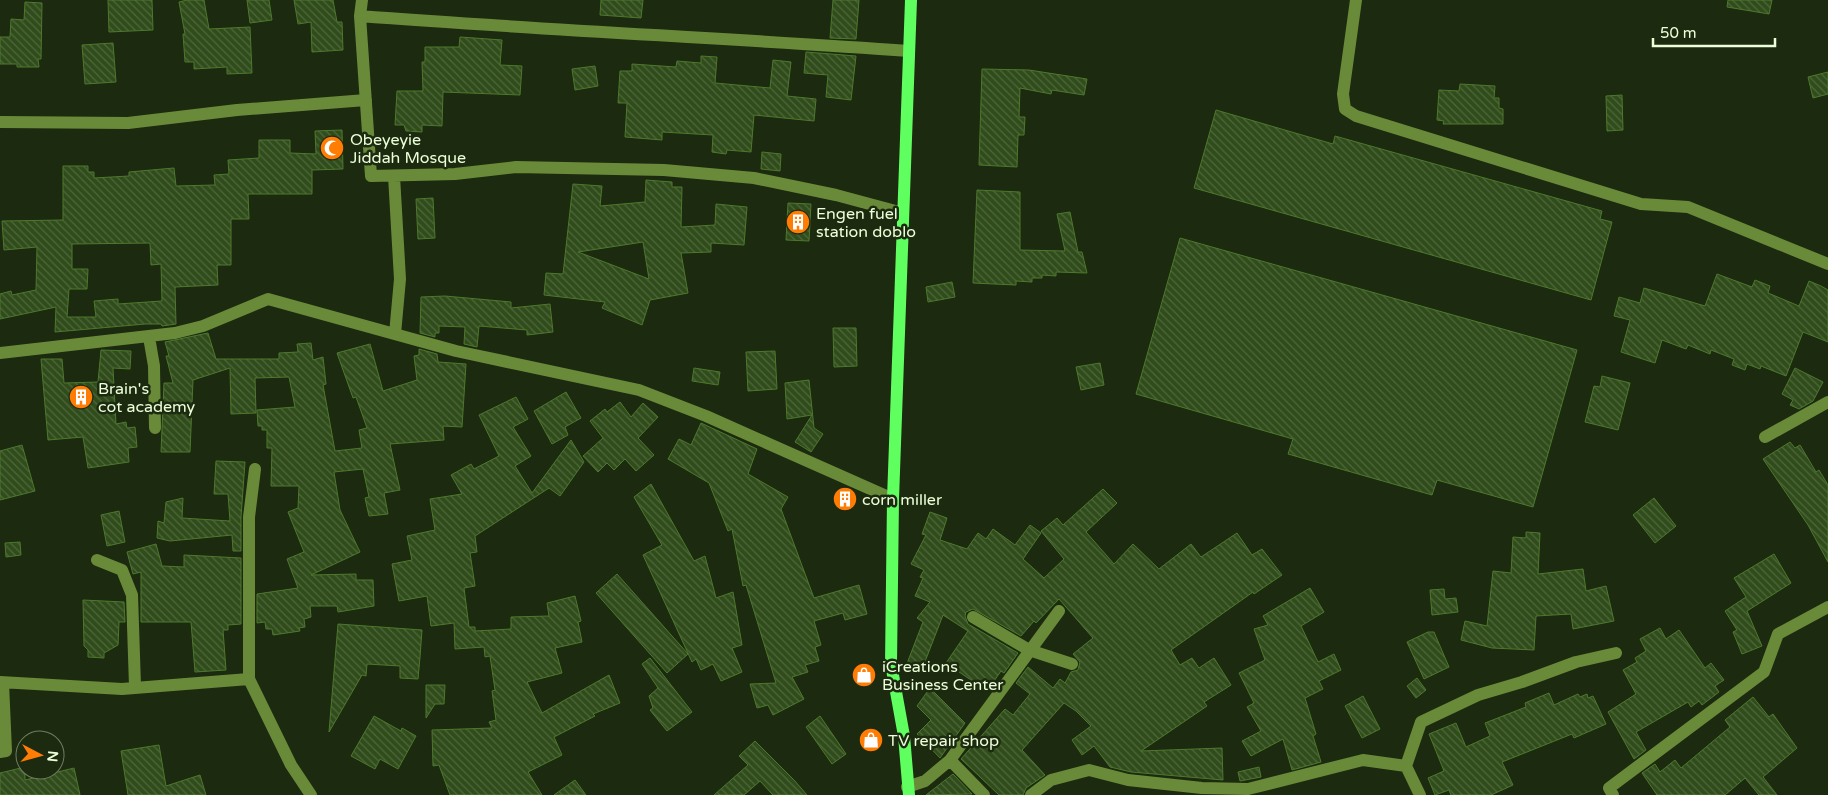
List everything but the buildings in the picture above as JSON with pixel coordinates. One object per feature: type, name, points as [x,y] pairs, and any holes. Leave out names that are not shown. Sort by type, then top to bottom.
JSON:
[{"type":"main road","points":[[908,791],[904,736],[891,664],[893,499],[911,0]]},
{"type":"street","points":[[362,0],[360,16],[371,176],[455,174],[516,167],[664,170],[754,178],[836,195],[903,213]]},
{"type":"street","points":[[1356,0],[1343,94],[1345,109],[1356,116],[1641,204],[1688,207],[1828,264]]},
{"type":"street","points":[[360,16],[543,30],[909,51]]},
{"type":"street","points":[[0,122],[128,123],[237,110],[366,100]]},
{"type":"street","points":[[394,176],[400,279],[395,334]]},
{"type":"street","points":[[0,353],[149,337],[203,326],[268,299],[456,351],[639,390],[706,416],[893,499]]},
{"type":"street","points":[[149,337],[154,366],[155,428]]},
{"type":"street","points":[[1765,436],[1828,402]]},
{"type":"street","points":[[255,469],[249,517],[249,679],[291,765],[311,795]]},
{"type":"street","points":[[97,560],[122,570],[132,595],[135,686]]},
{"type":"street","points":[[1613,795],[1609,788],[1764,672],[1778,634],[1828,607]]},
{"type":"street","points":[[908,791],[925,781],[950,760],[1028,650],[1059,611]]},
{"type":"street","points":[[973,617],[1028,650],[1072,664]]},
{"type":"street","points":[[1420,795],[1406,766],[1421,722],[1478,695],[1522,682],[1576,662],[1616,653]]},
{"type":"street","points":[[0,752],[6,751],[2,682],[122,689],[135,686],[249,679]]},
{"type":"street","points":[[950,760],[984,795]]},
{"type":"street","points":[[1031,795],[1051,780],[1090,770],[1137,781],[1249,792],[1363,760],[1406,766]]},
{"type":"place","name":"Obeyeyie Jiddah Mosque","points":[[332,148]]},
{"type":"place","name":"Engen fuel station doblo","points":[[798,222]]},
{"type":"place","name":"Brain's cot academy","points":[[81,397]]},
{"type":"place","name":"corn miller","points":[[845,499]]},
{"type":"place","name":"iCreations Business Center","points":[[864,675]]},
{"type":"place","name":"TV repair shop","points":[[871,740]]}]
